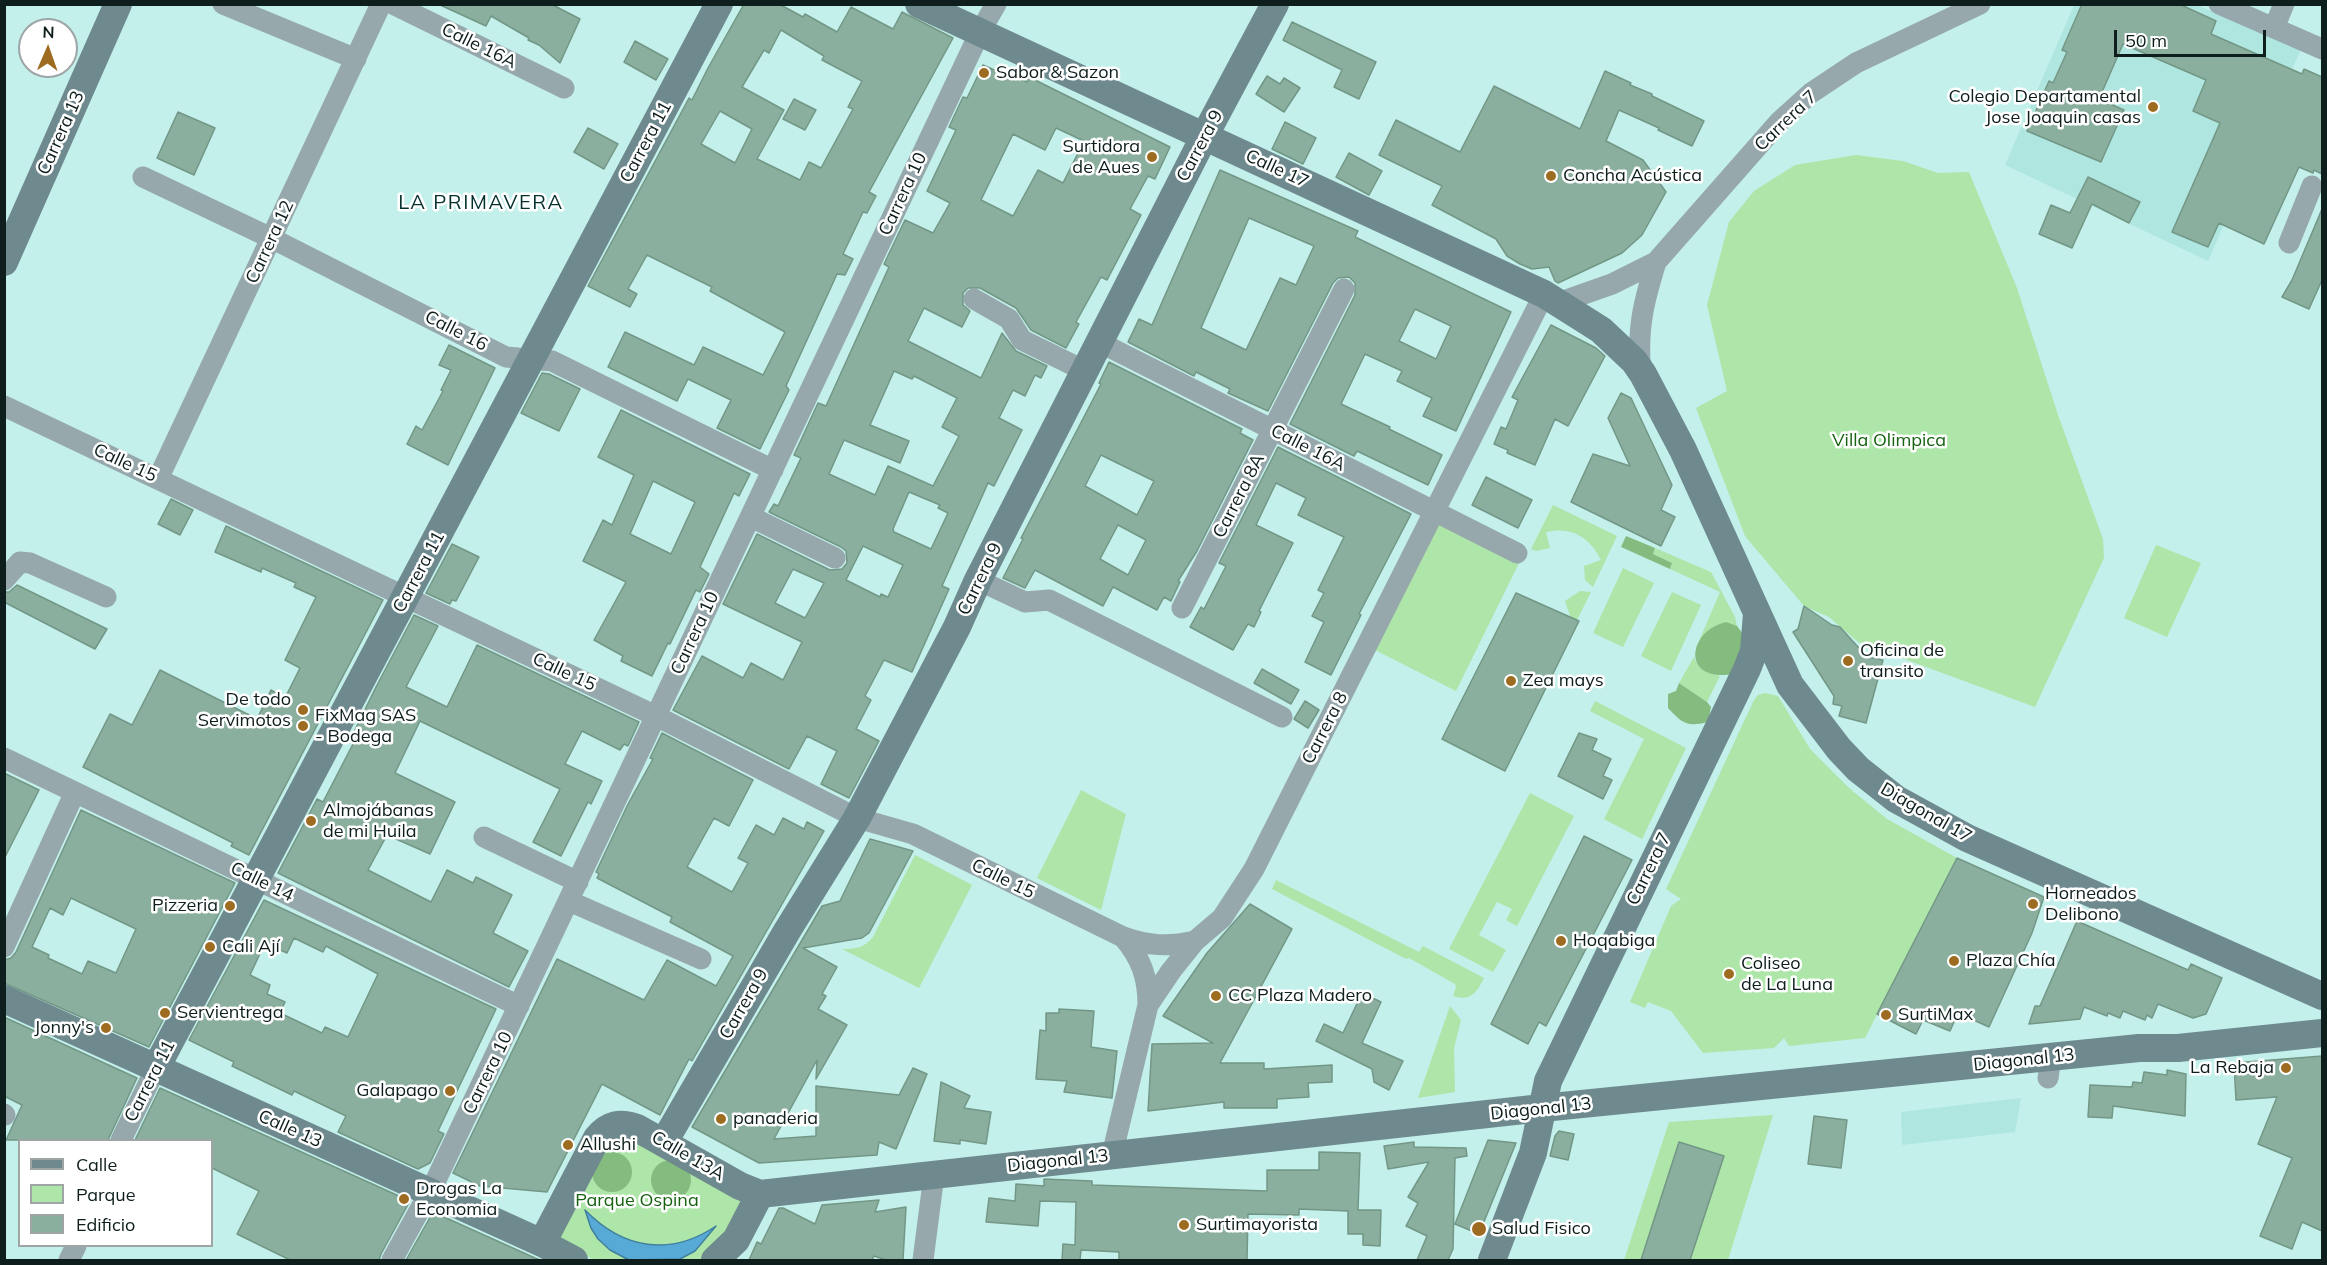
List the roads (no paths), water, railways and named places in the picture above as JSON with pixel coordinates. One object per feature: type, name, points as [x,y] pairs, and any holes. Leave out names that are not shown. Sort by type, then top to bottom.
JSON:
[{"type":"main road","name":"Carrera 13","points":[[4,262],[118,4]]},
{"type":"main road","name":"Carrera 11","points":[[156,1068],[719,4]]},
{"type":"main road","name":"Calle 17","points":[[919,4],[1205,135],[1551,298],[1601,330],[1632,356]]},
{"type":"main road","name":"Carrera 9","points":[[664,1142],[781,941],[857,818],[957,627],[978,580],[1205,135],[1275,4]]},
{"type":"main road","name":"Diagonal 17","points":[[1632,356],[1683,450],[1790,685],[1845,756],[1884,791],[1967,838],[2274,974]]},
{"type":"main road","name":"Carrera 7","points":[[1492,1260],[1533,1153],[1548,1081],[1747,669],[1754,651],[1757,614]]},
{"type":"main road","name":"Carrera 7","points":[[1584,1105],[1565,1100],[1560,1092],[1559,1084],[1562,1074],[1747,692],[1752,684],[1766,676],[1781,678],[1790,685]]},
{"type":"main road","points":[[2274,974],[2322,996]]},
{"type":"main road","points":[[2178,1048],[2194,1033],[2284,1024],[2295,1020],[2300,1012],[2299,1003],[2292,994],[2276,984],[2274,974]]},
{"type":"main road","name":"Calle 13","points":[[4,999],[542,1243],[574,1260]]},
{"type":"main road","name":"Diagonal 13","points":[[760,1194],[1542,1108],[2049,1068],[2139,1048],[2178,1048],[2322,1033]]},
{"type":"main road","name":"Calle 13A","points":[[542,1243],[597,1138],[614,1124],[626,1124],[637,1128],[740,1186],[760,1194]]},
{"type":"main road","points":[[715,1260],[736,1240],[760,1194]]},
{"type":"street","points":[[223,4],[356,59]]},
{"type":"street","name":"Carrera 12","points":[[158,479],[381,4]]},
{"type":"street","name":"Calle 16A","points":[[393,4],[564,88]]},
{"type":"street","name":"Carrera 10","points":[[392,1260],[430,1192],[980,32],[996,4]]},
{"type":"street","name":"Carrera 7","points":[[1551,298],[1611,284],[1656,262],[1780,121],[1811,93],[1856,63],[1980,4]]},
{"type":"street","points":[[2219,4],[2322,49]]},
{"type":"street","points":[[2274,28],[2284,4]]},
{"type":"street","name":"Calle 16","points":[[143,177],[272,238],[506,357],[552,362],[773,470]]},
{"type":"street","points":[[2289,243],[2311,185]]},
{"type":"street","name":"Carrera 7","points":[[1632,356],[1656,262]]},
{"type":"street","name":"Carrera 8A","points":[[1182,608],[1344,289]]},
{"type":"street","name":"Carrera 8","points":[[1112,1155],[1148,1005],[1195,941],[1222,918],[1254,869],[1435,512],[1551,298]]},
{"type":"street","points":[[974,299],[1008,319],[1022,340],[1085,371]]},
{"type":"street","name":"Calle 16A","points":[[1099,342],[1517,553]]},
{"type":"street","name":"Calle 15","points":[[4,406],[656,716],[857,818],[913,834],[1141,944],[1159,946],[1195,941]]},
{"type":"street","points":[[751,517],[835,558]]},
{"type":"street","points":[[4,580],[20,562],[30,563],[106,597]]},
{"type":"street","points":[[978,580],[992,589],[1025,602],[1049,600],[1282,717]]},
{"type":"street","name":"Calle 14","points":[[4,758],[519,1006]]},
{"type":"street","points":[[4,947],[75,792]]},
{"type":"street","points":[[484,837],[573,892],[700,959]]},
{"type":"street","name":"Calle 15","points":[[1123,937],[1135,951],[1143,968],[1148,986],[1148,1005]]},
{"type":"street","name":"Carrera 11","points":[[121,1139],[156,1068]]},
{"type":"street","points":[[923,1260],[934,1175]]},
{"type":"street","points":[[734,1260],[744,1227]]},
{"type":"water","points":[[585,1210],[615,1233],[648,1244],[664,1245],[681,1242],[699,1236],[716,1226],[695,1251],[680,1259],[629,1260],[610,1250],[598,1239],[591,1228]]},
{"type":"place","name":"Sabor & Sazon","points":[[984,73]]},
{"type":"place","name":"Colegio Departamental Jose Joaquin casas","points":[[2153,107]]},
{"type":"place","name":"Surtidora de Aues","points":[[1152,157]]},
{"type":"place","name":"Concha Acústica","points":[[1551,176]]},
{"type":"place","name":"Oficina de transito","points":[[1848,661]]},
{"type":"place","name":"Zea mays","points":[[1511,681]]},
{"type":"place","name":"De todo Servimotos","points":[[303,710]]},
{"type":"place","name":"FixMag SAS - Bodega","points":[[303,726]]},
{"type":"place","name":"Almojábanas de mi Huila","points":[[311,821]]},
{"type":"place","name":"Horneados Delibono","points":[[2033,904]]},
{"type":"place","name":"Pizzeria","points":[[230,906]]},
{"type":"place","name":"Hoqabiga","points":[[1561,941]]},
{"type":"place","name":"Cali Ají","points":[[210,947]]},
{"type":"place","name":"Plaza Chía","points":[[1954,961]]},
{"type":"place","name":"Coliseo de La Luna","points":[[1729,974]]},
{"type":"place","name":"CC Plaza Madero","points":[[1216,996]]},
{"type":"place","name":"Servientrega","points":[[165,1013]]},
{"type":"place","name":"SurtiMax","points":[[1886,1015]]},
{"type":"place","name":"Jonny's","points":[[106,1028]]},
{"type":"place","name":"La Rebaja","points":[[2286,1068]]},
{"type":"place","name":"Galapago","points":[[450,1091]]},
{"type":"place","name":"panaderia","points":[[721,1119]]},
{"type":"place","name":"Allushi","points":[[568,1145]]},
{"type":"place","name":"Drogas La Economia","points":[[404,1199]]},
{"type":"place","name":"Surtimayorista","points":[[1184,1225]]},
{"type":"place","name":"Salud Fisico","points":[[1479,1229]]},
{"type":"district","name":"LA PRIMAVERA","points":[[481,203]]},
{"type":"park label","name":"Villa Olimpica","points":[[1889,441]]},
{"type":"park label","name":"Parque Ospina","points":[[637,1201]]}]
